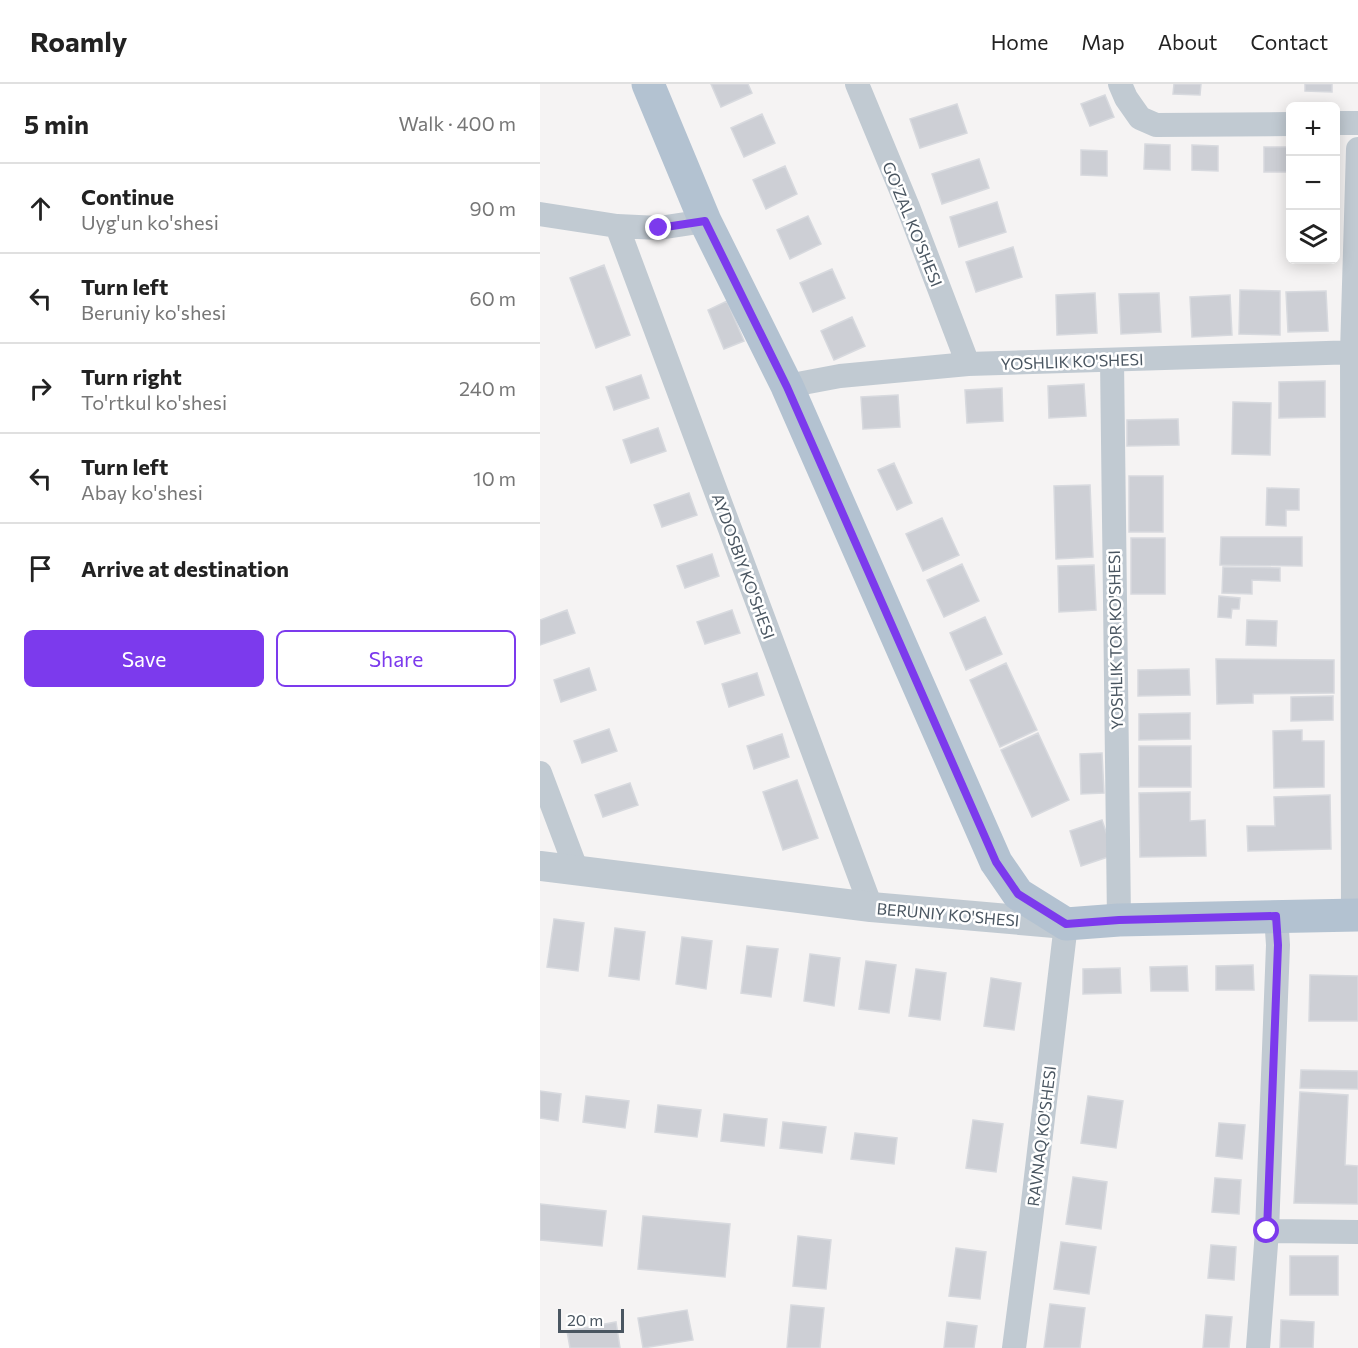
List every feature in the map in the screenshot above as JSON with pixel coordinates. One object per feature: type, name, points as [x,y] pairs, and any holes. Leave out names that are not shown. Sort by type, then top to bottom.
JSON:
[{"type":"main road","points":[[648,84],[705,221],[787,387],[996,862],[1018,894],[1066,924]]},
{"type":"main road","name":"BERUNIY KO'SHESI","points":[[1066,924],[1119,920],[1355,915]]},
{"type":"street","name":"GO'ZAL KO'SHESI","points":[[857,84],[908,207],[968,364]]},
{"type":"street","points":[[1120,84],[1126,98],[1140,118],[1155,125],[1286,124]]},
{"type":"street","points":[[1340,123],[1358,123]]},
{"type":"street","points":[[1355,915],[1355,352],[1358,149]]},
{"type":"street","points":[[540,214],[617,226],[659,228],[705,221]]},
{"type":"street","name":"AYDOSBIY KO'SHESI","points":[[617,226],[871,907]]},
{"type":"street","name":"YOSHLIK KO'SHESI","points":[[787,387],[840,376],[968,364],[1355,352]]},
{"type":"street","name":"YOSHLIK TOR KO'SHESI","points":[[1112,360],[1119,920]]},
{"type":"street","points":[[540,773],[577,871]]},
{"type":"street","name":"BERUNIY KO'SHESI","points":[[540,866],[871,907],[1066,924]]},
{"type":"street","points":[[1258,1348],[1267,1231],[1278,945],[1276,916]]},
{"type":"street","name":"RAVNAQ KO'SHESI","points":[[1014,1348],[1066,924]]},
{"type":"street","points":[[1267,1231],[1358,1232]]},
{"type":"building","points":[[711,84],[748,84],[752,93],[721,107]]},
{"type":"building","points":[[1174,84],[1201,84],[1200,95],[1173,94]]},
{"type":"building","points":[[1305,84],[1332,84],[1332,92],[1305,91]]},
{"type":"building","points":[[1105,95],[1114,117],[1090,126],[1081,104]]},
{"type":"building","points":[[957,104],[967,133],[920,148],[910,119]]},
{"type":"building","points":[[762,114],[775,143],[744,157],[731,128]]},
{"type":"building","points":[[1145,144],[1170,145],[1170,170],[1144,169]]},
{"type":"building","points":[[1192,145],[1218,146],[1218,171],[1192,170]]},
{"type":"building","points":[[1264,147],[1286,147],[1286,172],[1264,172]]},
{"type":"building","points":[[1081,150],[1107,151],[1107,176],[1081,175]]},
{"type":"building","points":[[979,159],[989,188],[942,204],[932,174]]},
{"type":"building","points":[[785,166],[797,194],[766,209],[753,180]]},
{"type":"building","points":[[997,202],[1006,232],[959,247],[950,217]]},
{"type":"building","points":[[808,216],[821,244],[790,259],[777,230]]},
{"type":"building","points":[[1013,247],[1022,277],[976,292],[966,262]]},
{"type":"building","points":[[604,265],[630,335],[596,348],[570,278]]},
{"type":"building","points":[[832,269],[845,298],[813,312],[800,283]]},
{"type":"building","points":[[1240,290],[1280,291],[1280,335],[1239,334]]},
{"type":"building","points":[[1326,291],[1328,331],[1288,332],[1286,292]]},
{"type":"building","points":[[1095,293],[1097,333],[1057,335],[1056,295]]},
{"type":"building","points":[[1159,293],[1161,332],[1121,334],[1119,294]]},
{"type":"building","points":[[1230,295],[1232,335],[1192,337],[1190,297]]},
{"type":"building","points":[[727,301],[744,341],[724,349],[708,310]]},
{"type":"building","points":[[852,317],[865,346],[834,360],[821,331]]},
{"type":"building","points":[[641,375],[649,398],[614,410],[606,387]]},
{"type":"building","points":[[1325,381],[1325,417],[1279,418],[1279,382]]},
{"type":"building","points":[[1084,384],[1086,416],[1049,418],[1048,386]]},
{"type":"building","points":[[1002,388],[1003,421],[967,423],[965,390]]},
{"type":"building","points":[[898,395],[900,427],[863,429],[861,397]]},
{"type":"building","points":[[1233,402],[1271,403],[1270,455],[1232,454]]},
{"type":"building","points":[[1178,419],[1179,445],[1127,446],[1127,420]]},
{"type":"building","points":[[658,428],[666,451],[631,463],[623,440]]},
{"type":"building","points":[[894,463],[912,503],[897,510],[878,470]]},
{"type":"building","points":[[1129,476],[1163,476],[1163,532],[1129,532]]},
{"type":"building","points":[[1090,485],[1093,557],[1056,559],[1054,486]]},
{"type":"building","points":[[1267,488],[1299,489],[1299,510],[1286,510],[1286,526],[1266,525]]},
{"type":"building","points":[[689,493],[697,515],[662,527],[654,505]]},
{"type":"building","points":[[942,518],[959,555],[923,571],[906,534]]},
{"type":"building","points":[[1221,537],[1302,537],[1302,566],[1220,565]]},
{"type":"building","points":[[1131,538],[1165,538],[1165,594],[1131,594]]},
{"type":"building","points":[[712,554],[719,576],[685,588],[677,566]]},
{"type":"building","points":[[962,564],[979,601],[944,617],[927,580]]},
{"type":"building","points":[[1094,565],[1096,610],[1059,612],[1058,566]]},
{"type":"building","points":[[1223,567],[1280,568],[1280,581],[1252,580],[1252,594],[1222,593]]},
{"type":"building","points":[[1219,596],[1240,598],[1239,609],[1232,609],[1231,618],[1218,617]]},
{"type":"building","points":[[567,610],[575,633],[540,645],[540,620]]},
{"type":"building","points":[[732,610],[740,633],[705,644],[697,622]]},
{"type":"building","points":[[985,617],[1002,654],[966,670],[950,633]]},
{"type":"building","points":[[1247,620],[1277,621],[1276,646],[1246,645]]},
{"type":"building","points":[[1216,659],[1334,660],[1334,693],[1253,694],[1253,703],[1217,704]]},
{"type":"building","points":[[1006,663],[1037,730],[1000,747],[970,680]]},
{"type":"building","points":[[589,668],[596,690],[561,702],[554,680]]},
{"type":"building","points":[[1189,669],[1190,695],[1138,696],[1138,670]]},
{"type":"building","points":[[757,673],[764,695],[729,707],[722,684]]},
{"type":"building","points":[[1333,696],[1333,720],[1291,721],[1291,697]]},
{"type":"building","points":[[1190,713],[1190,739],[1139,740],[1139,714]]},
{"type":"building","points":[[609,729],[617,751],[582,763],[574,741]]},
{"type":"building","points":[[1302,730],[1302,741],[1324,741],[1324,787],[1274,788],[1273,731]]},
{"type":"building","points":[[1038,733],[1069,800],[1032,817],[1001,750]]},
{"type":"building","points":[[782,734],[789,757],[754,769],[747,746]]},
{"type":"building","points":[[1139,746],[1191,746],[1191,787],[1139,787]]},
{"type":"building","points":[[1102,753],[1104,793],[1081,794],[1080,754]]},
{"type":"building","points":[[797,780],[818,838],[783,850],[763,792]]},
{"type":"building","points":[[630,783],[638,805],[603,817],[595,795]]},
{"type":"building","points":[[1190,792],[1190,821],[1205,820],[1206,856],[1140,857],[1139,793]]},
{"type":"building","points":[[1330,795],[1331,849],[1248,851],[1247,826],[1275,826],[1274,797]]},
{"type":"building","points":[[1102,820],[1114,855],[1081,866],[1070,831]]},
{"type":"building","points":[[554,919],[584,923],[578,971],[547,967]]},
{"type":"building","points":[[615,928],[645,932],[639,980],[609,976]]},
{"type":"building","points":[[682,937],[712,941],[706,989],[676,984]]},
{"type":"building","points":[[747,946],[778,949],[771,997],[741,993]]},
{"type":"building","points":[[810,954],[840,958],[834,1006],[804,1001]]},
{"type":"building","points":[[866,961],[896,965],[889,1013],[859,1009]]},
{"type":"building","points":[[1253,965],[1254,990],[1216,990],[1216,966]]},
{"type":"building","points":[[1187,966],[1188,991],[1151,991],[1150,967]]},
{"type":"building","points":[[1120,968],[1121,993],[1083,994],[1083,969]]},
{"type":"building","points":[[916,969],[946,973],[940,1020],[909,1016]]},
{"type":"building","points":[[1310,975],[1358,976],[1358,1021],[1309,1021]]},
{"type":"building","points":[[991,978],[1021,983],[1014,1030],[984,1026]]},
{"type":"building","points":[[1301,1070],[1358,1071],[1358,1089],[1300,1088]]},
{"type":"building","points":[[540,1091],[561,1094],[558,1121],[540,1118]]},
{"type":"building","points":[[1300,1092],[1348,1095],[1345,1165],[1358,1166],[1358,1204],[1294,1203]]},
{"type":"building","points":[[586,1096],[629,1101],[625,1128],[583,1122]]},
{"type":"building","points":[[1088,1096],[1123,1101],[1116,1148],[1081,1143]]},
{"type":"building","points":[[658,1105],[701,1110],[697,1137],[655,1132]]},
{"type":"building","points":[[724,1114],[767,1119],[764,1146],[721,1141]]},
{"type":"building","points":[[973,1120],[1003,1124],[996,1172],[966,1168]]},
{"type":"building","points":[[783,1122],[826,1127],[822,1153],[780,1148]]},
{"type":"building","points":[[1219,1123],[1245,1125],[1242,1159],[1216,1156]]},
{"type":"building","points":[[855,1133],[897,1138],[894,1164],[851,1159]]},
{"type":"building","points":[[1073,1177],[1107,1182],[1101,1229],[1066,1224]]},
{"type":"building","points":[[1215,1178],[1241,1180],[1239,1214],[1212,1212]]},
{"type":"building","points":[[540,1204],[606,1211],[602,1246],[540,1240]]},
{"type":"building","points":[[643,1216],[730,1224],[725,1277],[638,1269]]},
{"type":"building","points":[[798,1236],[831,1240],[826,1289],[793,1286]]},
{"type":"building","points":[[1061,1242],[1096,1247],[1089,1294],[1054,1289]]},
{"type":"building","points":[[1211,1245],[1236,1247],[1234,1280],[1208,1278]]},
{"type":"building","points":[[956,1248],[986,1252],[980,1299],[949,1296]]},
{"type":"building","points":[[1290,1256],[1338,1256],[1338,1295],[1290,1295]]},
{"type":"building","points":[[1050,1304],[1085,1308],[1080,1348],[1044,1348]]},
{"type":"building","points":[[791,1305],[824,1308],[820,1348],[787,1348]]},
{"type":"building","points":[[687,1310],[693,1340],[643,1348],[638,1318]]},
{"type":"building","points":[[1206,1315],[1232,1317],[1229,1348],[1203,1348]]},
{"type":"building","points":[[1281,1320],[1314,1322],[1313,1348],[1280,1348]]},
{"type":"building","points":[[616,1322],[620,1348],[570,1348],[567,1331]]},
{"type":"building","points":[[947,1322],[977,1326],[974,1348],[944,1348]]},
{"type":"route","points":[[659,228],[705,221],[787,387],[996,862],[1018,894],[1066,924],[1119,920],[1276,916],[1278,945],[1267,1231]]}]
